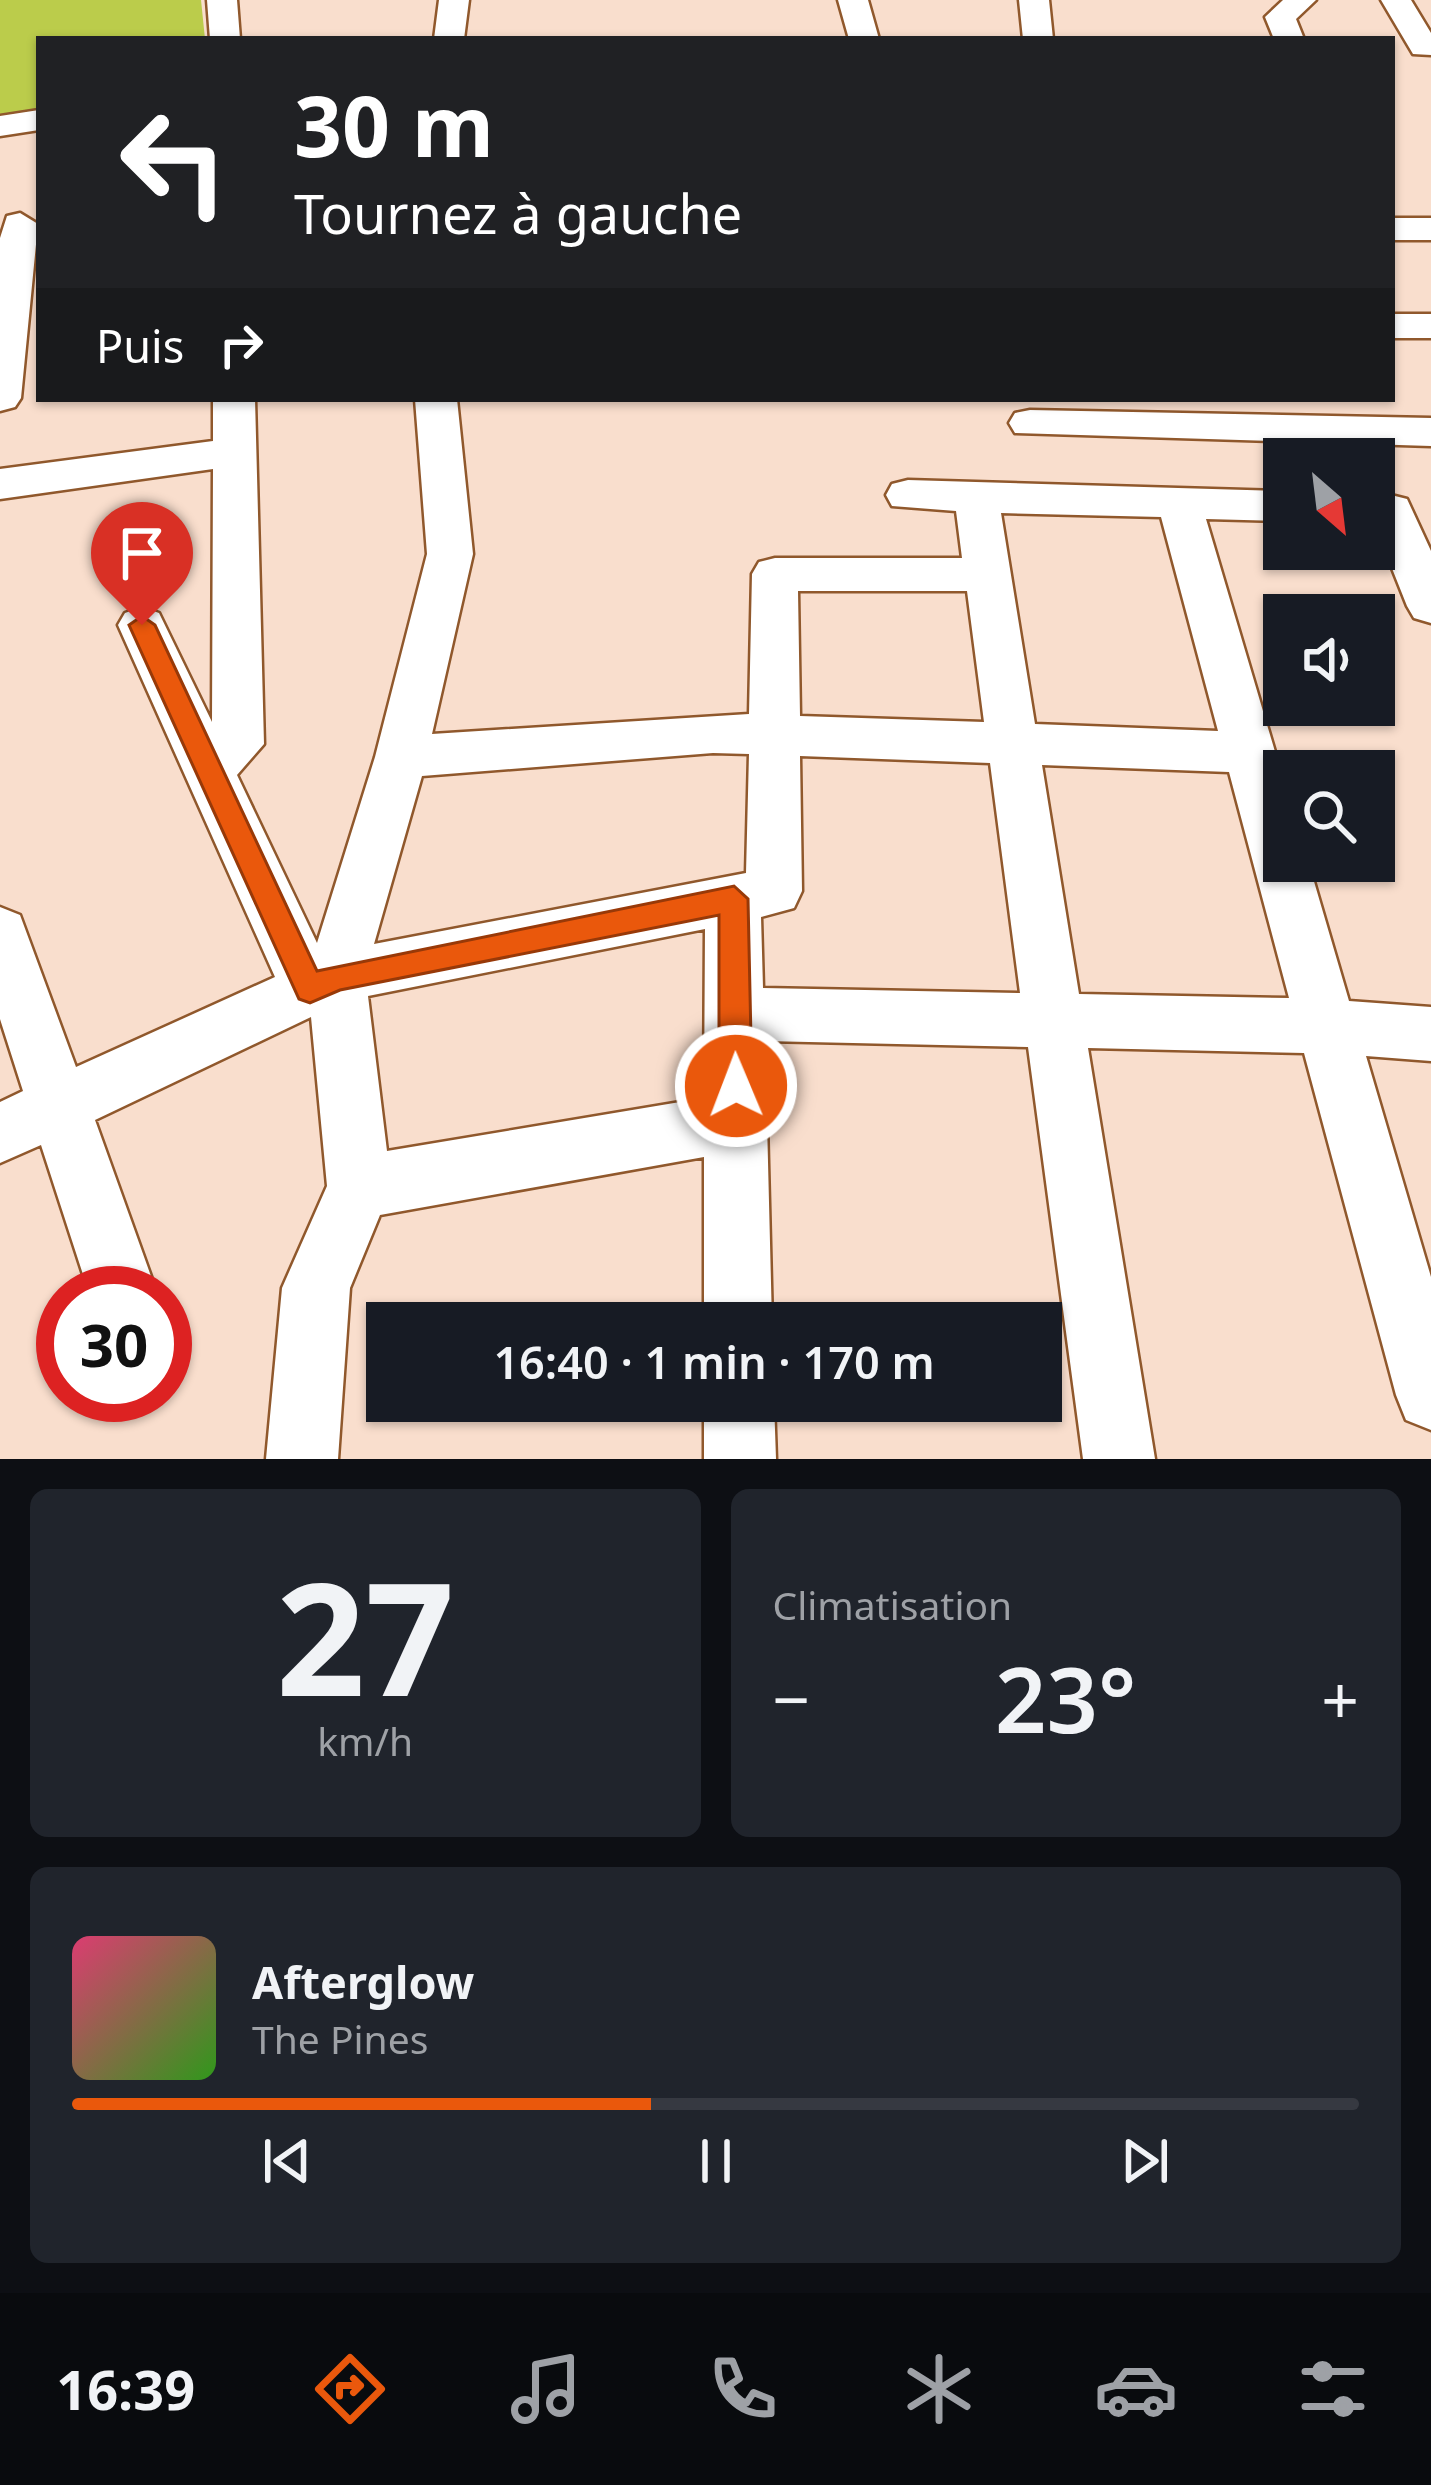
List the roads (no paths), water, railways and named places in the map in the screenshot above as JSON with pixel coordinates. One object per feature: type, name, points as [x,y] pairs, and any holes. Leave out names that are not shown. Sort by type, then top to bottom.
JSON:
[{"type":"street","points":[[222,0],[225,36]]},
{"type":"street","points":[[449,36],[454,0]]},
{"type":"street","points":[[853,0],[863,36]]},
{"type":"street","points":[[1034,0],[1038,36]]},
{"type":"street","points":[[1288,36],[1280,17],[1301,0]]},
{"type":"street","points":[[1395,46],[1424,47],[1410,10]]},
{"type":"street","points":[[1395,47],[1431,61]]},
{"type":"street","points":[[0,126],[36,120]]},
{"type":"street","points":[[1431,196],[1418,197],[1431,212]]},
{"type":"street","points":[[0,398],[1,351],[20,225]]},
{"type":"street","points":[[1395,229],[1431,229]]},
{"type":"street","points":[[1395,326],[1431,326]]},
{"type":"street","points":[[1,351],[36,345]]},
{"type":"street","points":[[208,770],[238,744],[234,402]]},
{"type":"street","points":[[323,983],[401,757],[450,554],[436,402]]},
{"type":"street","points":[[1020,411],[1431,431]]},
{"type":"street","points":[[1020,411],[1094,501]]},
{"type":"street","points":[[0,484],[235,452]]},
{"type":"street","points":[[908,495],[1263,505]]},
{"type":"street","points":[[976,497],[1119,1459]]},
{"type":"street","points":[[1180,503],[1431,1395]]},
{"type":"street","points":[[1398,510],[1431,606]]},
{"type":"street","points":[[0,1133],[323,983],[774,891],[775,574],[988,575]]},
{"type":"street","points":[[142,625],[208,770],[323,983],[359,1187],[316,1288],[302,1459]]},
{"type":"street","points":[[401,757],[712,733],[1250,752]]},
{"type":"street","points":[[734,899],[738,1302]]},
{"type":"street","points":[[0,932],[114,1266]]},
{"type":"street","points":[[735,1014],[1327,1026],[1431,1034]]},
{"type":"street","points":[[359,1187],[736,1122]]},
{"type":"street","points":[[739,1422],[740,1459]]}]
